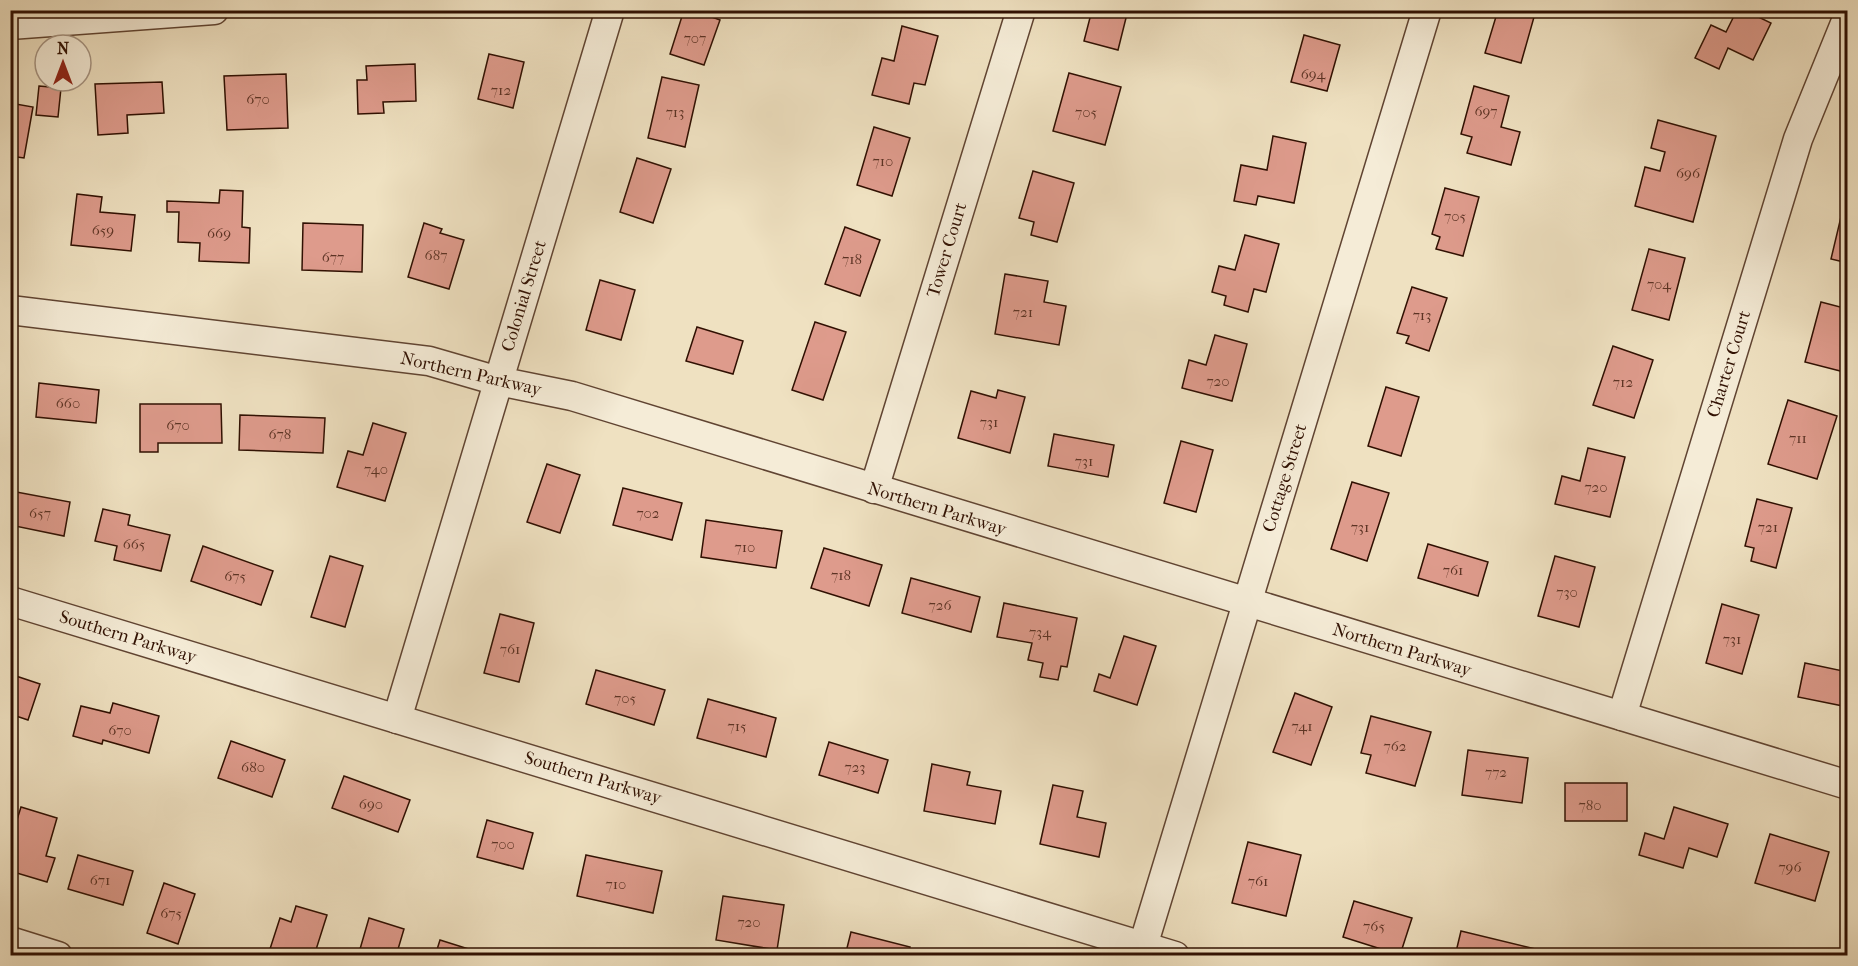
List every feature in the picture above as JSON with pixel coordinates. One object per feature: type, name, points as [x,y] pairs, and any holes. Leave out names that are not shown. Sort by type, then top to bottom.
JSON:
[{"type":"street","points":[[10,25],[214,10]]},
{"type":"street","name":"Colonial Street","points":[[397,719],[610,10]]},
{"type":"street","name":"Tower Court","points":[[874,489],[1021,10]]},
{"type":"street","name":"Cottage Street","points":[[1143,946],[1427,10]]},
{"type":"street","name":"Charter Court","points":[[1622,717],[1798,139],[1848,16]]},
{"type":"street","name":"Northern Parkway","points":[[10,310],[429,361],[498,381],[572,396],[1848,785]]},
{"type":"street","name":"Southern Parkway","points":[[10,601],[1175,956]]},
{"type":"street","points":[[10,941],[58,956]]},
{"type":"building","points":[[684,10],[693,10],[720,20],[704,65],[670,54]]},
{"type":"building","points":[[1092,10],[1128,10],[1118,50],[1084,41]]},
{"type":"building","points":[[1498,10],[1536,10],[1521,63],[1485,53]]},
{"type":"building","points":[[1737,10],[1744,10],[1771,23],[1753,60],[1728,48],[1719,69],[1695,58],[1711,25],[1726,32]]},
{"type":"building","points":[[902,26],[938,36],[925,85],[914,83],[909,104],[872,95],[882,58],[894,61]]},
{"type":"building","points":[[1304,35],[1340,45],[1327,91],[1291,82]]},
{"type":"building","points":[[489,54],[524,62],[513,108],[478,99]]},
{"type":"building","points":[[415,64],[416,101],[383,102],[384,113],[358,114],[357,80],[367,80],[366,66]]},
{"type":"building","points":[[1069,73],[1121,87],[1105,145],[1053,131]]},
{"type":"building","points":[[286,74],[288,128],[227,130],[224,76]]},
{"type":"building","points":[[662,77],[699,85],[685,147],[648,138]]},
{"type":"building","points":[[162,82],[164,113],[127,115],[128,133],[98,135],[95,84]]},
{"type":"building","points":[[1474,86],[1509,96],[1501,127],[1520,132],[1511,165],[1467,153],[1472,137],[1461,134]]},
{"type":"building","points":[[38,93],[60,93],[58,117],[36,115]]},
{"type":"building","points":[[10,103],[33,107],[24,158],[10,156]]},
{"type":"building","points":[[1658,120],[1716,136],[1693,222],[1635,206],[1645,167],[1660,171],[1665,152],[1651,148]]},
{"type":"building","points":[[874,127],[910,138],[892,196],[857,185]]},
{"type":"building","points":[[1273,136],[1306,143],[1294,203],[1258,196],[1256,205],[1234,201],[1241,165],[1267,170]]},
{"type":"building","points":[[637,158],[671,169],[653,223],[620,212]]},
{"type":"building","points":[[1033,171],[1074,183],[1057,242],[1031,235],[1034,222],[1019,218]]},
{"type":"building","points":[[1445,188],[1479,197],[1463,256],[1436,249],[1440,237],[1432,234]]},
{"type":"building","points":[[220,190],[243,191],[242,227],[250,228],[249,263],[199,261],[200,243],[178,242],[179,212],[167,212],[167,201],[219,203]]},
{"type":"building","points":[[77,194],[102,197],[100,212],[135,215],[131,251],[71,245]]},
{"type":"building","points":[[1845,200],[1848,201],[1848,263],[1831,259]]},
{"type":"building","points":[[303,223],[363,225],[362,272],[302,270]]},
{"type":"building","points":[[424,223],[442,229],[440,233],[464,240],[449,289],[408,277]]},
{"type":"building","points":[[845,227],[880,240],[860,296],[825,284]]},
{"type":"building","points":[[1245,235],[1279,244],[1266,292],[1254,289],[1248,312],[1224,305],[1226,296],[1212,292],[1219,266],[1235,270]]},
{"type":"building","points":[[1649,249],[1685,258],[1669,320],[1632,310]]},
{"type":"building","points":[[1005,274],[1048,281],[1044,302],[1066,306],[1059,345],[995,334]]},
{"type":"building","points":[[600,280],[635,290],[621,340],[586,330]]},
{"type":"building","points":[[1412,287],[1447,298],[1429,351],[1406,343],[1409,336],[1397,333]]},
{"type":"building","points":[[1821,302],[1848,309],[1848,373],[1805,362]]},
{"type":"building","points":[[815,322],[846,332],[823,400],[792,390]]},
{"type":"building","points":[[697,327],[743,341],[733,374],[686,361]]},
{"type":"building","points":[[1215,335],[1247,344],[1232,401],[1182,388],[1189,360],[1206,365]]},
{"type":"building","points":[[1613,346],[1653,360],[1634,418],[1593,405]]},
{"type":"building","points":[[39,383],[99,390],[96,423],[36,417]]},
{"type":"building","points":[[1386,387],[1419,397],[1401,456],[1368,446]]},
{"type":"building","points":[[998,390],[1025,397],[1010,453],[958,438],[971,391],[996,398]]},
{"type":"building","points":[[1788,400],[1837,416],[1817,479],[1768,464]]},
{"type":"building","points":[[140,404],[221,404],[222,443],[158,443],[158,452],[140,452]]},
{"type":"building","points":[[240,415],[325,418],[323,453],[239,450]]},
{"type":"building","points":[[373,423],[406,433],[385,501],[337,487],[348,451],[363,455]]},
{"type":"building","points":[[1054,434],[1114,445],[1108,477],[1048,466]]},
{"type":"building","points":[[1181,441],[1213,450],[1196,512],[1164,503]]},
{"type":"building","points":[[1588,448],[1625,457],[1610,517],[1555,504],[1562,476],[1580,481]]},
{"type":"building","points":[[547,464],[580,475],[560,533],[527,522]]},
{"type":"building","points":[[1352,482],[1389,493],[1367,561],[1331,549]]},
{"type":"building","points":[[623,488],[682,503],[672,540],[613,525]]},
{"type":"building","points":[[11,491],[70,502],[64,536],[10,525]]},
{"type":"building","points":[[1757,499],[1792,508],[1776,568],[1751,561],[1754,548],[1745,546]]},
{"type":"building","points":[[103,509],[130,515],[128,525],[170,535],[161,571],[114,560],[117,546],[95,541]]},
{"type":"building","points":[[706,520],[782,531],[776,568],[701,557]]},
{"type":"building","points":[[1428,544],[1488,562],[1478,596],[1418,578]]},
{"type":"building","points":[[203,546],[273,571],[261,605],[191,581]]},
{"type":"building","points":[[824,548],[882,565],[869,606],[811,588]]},
{"type":"building","points":[[330,556],[363,566],[345,627],[311,617]]},
{"type":"building","points":[[1555,556],[1595,567],[1579,627],[1538,616]]},
{"type":"building","points":[[911,578],[980,597],[971,632],[902,613]]},
{"type":"building","points":[[1004,603],[1077,618],[1067,667],[1061,666],[1058,680],[1040,677],[1043,663],[1028,660],[1032,643],[997,637]]},
{"type":"building","points":[[1722,604],[1759,615],[1742,674],[1706,663]]},
{"type":"building","points":[[500,614],[534,623],[519,682],[484,673]]},
{"type":"building","points":[[1124,636],[1156,646],[1137,705],[1094,691],[1099,674],[1110,678]]},
{"type":"building","points":[[1805,663],[1848,672],[1848,707],[1798,697]]},
{"type":"building","points":[[596,670],[665,690],[654,725],[586,704]]},
{"type":"building","points":[[10,674],[40,684],[28,720],[10,714]]},
{"type":"building","points":[[1295,693],[1332,707],[1311,765],[1273,752]]},
{"type":"building","points":[[708,699],[776,718],[766,757],[697,738]]},
{"type":"building","points":[[113,703],[159,716],[149,753],[103,740],[102,744],[73,736],[81,706],[110,713]]},
{"type":"building","points":[[1371,716],[1431,732],[1415,786],[1366,773],[1371,755],[1361,753]]},
{"type":"building","points":[[231,741],[285,760],[272,797],[218,778]]},
{"type":"building","points":[[829,742],[888,760],[878,793],[819,775]]},
{"type":"building","points":[[1468,750],[1528,758],[1522,803],[1462,795]]},
{"type":"building","points":[[932,764],[970,772],[967,785],[1001,791],[995,824],[924,811]]},
{"type":"building","points":[[344,776],[410,800],[398,832],[332,808]]},
{"type":"building","points":[[1565,783],[1627,783],[1627,821],[1565,821]]},
{"type":"building","points":[[1053,785],[1083,791],[1077,817],[1106,823],[1099,857],[1040,844]]},
{"type":"building","points":[[21,807],[57,818],[46,856],[55,858],[47,882],[10,871],[10,842]]},
{"type":"building","points":[[1674,807],[1728,824],[1717,857],[1689,848],[1683,868],[1639,855],[1645,833],[1664,839]]},
{"type":"building","points":[[487,820],[533,833],[523,869],[477,857]]},
{"type":"building","points":[[1770,834],[1829,852],[1815,901],[1755,883]]},
{"type":"building","points":[[1248,842],[1301,855],[1286,916],[1232,903]]},
{"type":"building","points":[[78,855],[133,871],[123,905],[68,889]]},
{"type":"building","points":[[586,855],[662,871],[653,913],[577,896]]},
{"type":"building","points":[[164,883],[195,894],[178,944],[147,933]]},
{"type":"building","points":[[723,896],[784,905],[777,950],[716,940]]},
{"type":"building","points":[[1354,901],[1412,918],[1400,955],[1343,937]]},
{"type":"building","points":[[296,906],[327,915],[314,956],[280,956],[269,952],[280,918],[291,922]]},
{"type":"building","points":[[369,918],[404,929],[396,956],[358,956]]},
{"type":"building","points":[[1461,931],[1544,951],[1543,956],[1455,956]]},
{"type":"building","points":[[851,932],[910,947],[907,956],[845,956]]},
{"type":"building","points":[[440,940],[475,951],[474,956],[435,956]]}]
